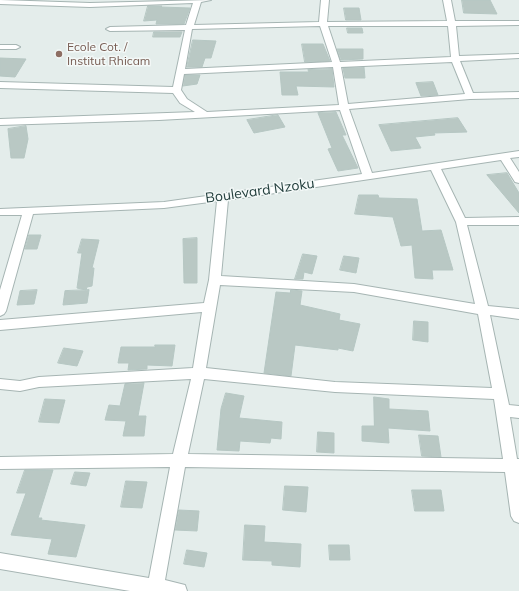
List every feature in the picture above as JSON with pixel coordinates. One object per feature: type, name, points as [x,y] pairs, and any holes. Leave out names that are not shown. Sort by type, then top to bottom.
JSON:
[{"type":"street","points":[[198,0],[189,27],[177,95],[182,100],[204,114]]},
{"type":"street","points":[[0,2],[90,5],[207,0]]},
{"type":"street","points":[[325,0],[323,24],[337,66],[344,106],[368,176]]},
{"type":"street","points":[[447,0],[450,10],[456,58],[470,96]]},
{"type":"street","points":[[110,29],[323,24],[519,23]]},
{"type":"street","points":[[0,46],[16,47]]},
{"type":"street","points":[[181,72],[337,66],[456,58],[519,56]]},
{"type":"street","points":[[0,85],[177,90]]},
{"type":"street","points":[[0,122],[204,114],[344,106],[470,96],[519,95]]},
{"type":"street","name":"Boulevard Nzoku","points":[[0,212],[28,212],[164,204],[285,189],[519,154]]},
{"type":"street","points":[[504,156],[519,180]]},
{"type":"street","points":[[435,166],[461,222],[483,310],[515,466],[519,516]]},
{"type":"street","points":[[155,589],[179,460],[199,374],[209,307],[215,280],[223,196]]},
{"type":"street","points":[[0,311],[28,212]]},
{"type":"street","points":[[461,222],[519,221]]},
{"type":"street","points":[[215,280],[354,288],[483,310],[519,314]]},
{"type":"street","points":[[0,325],[209,307]]},
{"type":"street","points":[[0,384],[20,386],[39,382],[199,374],[335,387],[500,394]]},
{"type":"street","points":[[503,410],[519,412]]},
{"type":"street","points":[[0,463],[179,460],[515,466]]},
{"type":"street","points":[[0,561],[155,589],[179,591]]},
{"type":"building","points":[[462,0],[490,0],[497,14],[464,13]]},
{"type":"building","points":[[148,6],[190,8],[184,24],[156,24],[157,20],[144,21]]},
{"type":"building","points":[[344,8],[359,8],[361,20],[346,20]]},
{"type":"building","points":[[347,28],[362,28],[363,33],[348,33]]},
{"type":"building","points":[[154,32],[182,32],[180,37],[153,37]]},
{"type":"building","points":[[193,40],[216,41],[211,58],[205,58],[202,67],[187,67]]},
{"type":"building","points":[[302,44],[323,44],[330,61],[305,62]]},
{"type":"building","points":[[337,49],[363,49],[363,59],[341,60]]},
{"type":"building","points":[[0,58],[26,59],[15,77],[0,76]]},
{"type":"building","points":[[364,67],[365,78],[345,78],[343,68]]},
{"type":"building","points":[[332,69],[334,87],[296,86],[298,95],[282,95],[280,72],[309,72],[308,70]]},
{"type":"building","points":[[185,75],[200,75],[197,84],[183,86]]},
{"type":"building","points":[[433,82],[438,95],[421,96],[416,83]]},
{"type":"building","points":[[336,112],[346,135],[342,135],[358,168],[338,171],[328,149],[332,148],[318,113]]},
{"type":"building","points":[[278,115],[285,127],[254,133],[247,120]]},
{"type":"building","points":[[458,118],[467,132],[434,133],[435,135],[415,137],[421,148],[391,151],[379,125]]},
{"type":"building","points":[[26,126],[28,139],[24,158],[11,158],[8,129]]},
{"type":"building","points":[[507,173],[519,193],[519,213],[487,175]]},
{"type":"building","points":[[359,195],[378,195],[379,198],[417,199],[422,231],[441,230],[453,270],[432,270],[433,279],[415,278],[412,245],[401,246],[393,217],[355,214]]},
{"type":"building","points":[[29,235],[41,235],[37,249],[25,249]]},
{"type":"building","points":[[197,238],[197,283],[184,283],[183,239]]},
{"type":"building","points":[[82,239],[99,240],[92,268],[94,268],[92,286],[87,287],[86,290],[77,288],[82,253],[78,253]]},
{"type":"building","points":[[303,254],[317,256],[312,274],[304,272],[303,279],[295,279]]},
{"type":"building","points":[[344,256],[359,258],[356,273],[340,270]]},
{"type":"building","points":[[37,290],[34,304],[17,305],[20,291]]},
{"type":"building","points":[[89,290],[87,303],[63,305],[65,291]]},
{"type":"building","points":[[291,290],[302,291],[300,305],[340,314],[339,320],[360,324],[353,351],[338,348],[338,350],[295,345],[291,376],[264,373],[276,292],[290,293]]},
{"type":"building","points":[[414,321],[428,322],[428,342],[413,340]]},
{"type":"building","points":[[155,345],[175,345],[172,366],[147,365],[147,369],[128,370],[129,363],[118,363],[121,347],[155,347]]},
{"type":"building","points":[[64,348],[83,351],[77,366],[58,363]]},
{"type":"building","points":[[144,383],[138,416],[146,416],[144,436],[123,436],[126,421],[105,420],[109,405],[120,406],[125,384]]},
{"type":"building","points":[[226,393],[244,396],[239,418],[282,422],[281,439],[271,438],[270,443],[240,441],[239,451],[217,450],[221,409]]},
{"type":"building","points":[[374,397],[389,399],[389,409],[428,411],[430,431],[388,428],[389,443],[362,441],[362,426],[374,426]]},
{"type":"building","points":[[45,399],[65,400],[59,423],[39,422]]},
{"type":"building","points":[[318,432],[334,433],[334,453],[317,452]]},
{"type":"building","points":[[419,435],[438,436],[441,457],[422,456]]},
{"type":"building","points":[[25,470],[53,470],[38,518],[42,518],[41,520],[85,525],[76,557],[48,554],[52,539],[11,535],[26,493],[17,493]]},
{"type":"building","points":[[75,472],[90,473],[86,486],[71,484]]},
{"type":"building","points":[[126,481],[147,482],[142,508],[121,507]]},
{"type":"building","points":[[285,486],[308,487],[306,512],[283,510]]},
{"type":"building","points":[[412,490],[441,490],[444,511],[415,511]]},
{"type":"building","points":[[179,510],[199,511],[197,531],[175,530]]},
{"type":"building","points":[[245,525],[265,526],[264,542],[301,544],[300,567],[272,565],[272,561],[243,560]]},
{"type":"building","points":[[329,545],[349,545],[350,560],[330,560]]},
{"type":"building","points":[[187,550],[207,553],[204,567],[184,564]]},
{"type":"place","name":"Ecole Cot. / Institut Rhicam","points":[[59,54]]}]
